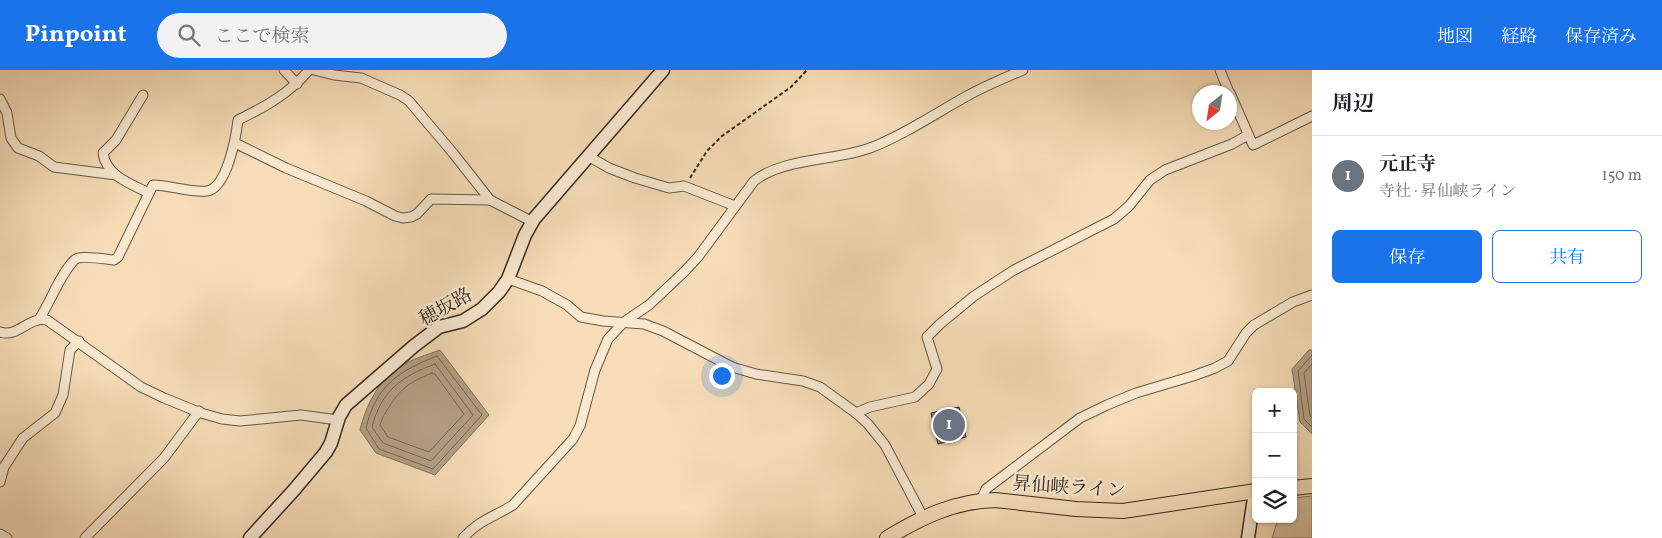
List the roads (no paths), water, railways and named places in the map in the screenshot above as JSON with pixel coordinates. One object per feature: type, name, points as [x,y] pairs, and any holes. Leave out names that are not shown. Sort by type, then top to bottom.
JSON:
[{"type":"main road","name":"穂坂路","points":[[250,538],[326,452],[346,405],[414,346],[439,327],[463,321],[482,308],[499,292],[508,279],[525,235],[543,208],[663,70]]},
{"type":"main road","points":[[1297,488],[1312,486]]},
{"type":"main road","name":"昇仙峡ライン","points":[[886,538],[923,517],[941,510],[982,500],[1076,509],[1123,510],[1252,492]]},
{"type":"main road","points":[[1248,538],[1252,514]]},
{"type":"street","points":[[284,70],[298,84]]},
{"type":"street","points":[[40,318],[73,262],[79,258],[114,260],[118,257],[153,185],[203,191],[214,188],[221,181],[235,142],[238,120],[267,106],[298,84],[309,70]]},
{"type":"street","points":[[314,70],[334,75],[361,78],[400,95],[409,101],[490,200],[533,222]]},
{"type":"street","points":[[361,78],[366,70]]},
{"type":"street","points":[[463,538],[475,526],[513,505],[573,439],[580,426],[595,370],[608,339],[624,322],[649,305],[684,272],[698,257],[746,191],[764,173],[854,153],[870,147],[887,140],[971,94],[1023,70]]},
{"type":"street","points":[[1220,70],[1226,85]]},
{"type":"street","points":[[143,95],[116,140],[103,153],[104,161],[110,170],[149,193]]},
{"type":"street","points":[[0,99],[7,113],[11,138],[18,148],[38,156],[54,167],[116,175]]},
{"type":"street","points":[[1237,111],[1253,145],[1312,116]]},
{"type":"street","points":[[856,413],[870,407],[915,397],[929,384],[937,369],[927,337],[974,296],[1014,270],[1114,219],[1129,206],[1150,180],[1165,170],[1232,144],[1248,135]]},
{"type":"street","points":[[235,142],[295,172],[366,200],[395,216],[403,218],[417,214],[431,199],[490,200]]},
{"type":"street","points":[[588,156],[609,168],[635,178],[669,188],[684,186],[735,206]]},
{"type":"street","points":[[508,279],[542,291],[567,305],[581,317],[603,321],[644,324],[663,331],[732,367],[756,374],[803,381],[820,387],[856,413],[868,424],[885,445],[923,517]]},
{"type":"street","points":[[982,500],[986,489],[1080,418],[1136,393],[1215,368],[1228,360],[1246,333],[1254,325],[1293,302],[1312,295]]},
{"type":"street","points":[[0,332],[12,333],[33,320],[40,318],[47,320],[141,387],[199,412],[222,419],[240,421],[301,415],[338,420]]},
{"type":"street","points":[[0,482],[4,467],[23,438],[55,412],[63,395],[70,350],[79,341]]},
{"type":"street","points":[[85,538],[164,458],[199,412]]},
{"type":"street","points":[[0,534],[7,538]]},
{"type":"water","points":[[440,350],[489,415],[435,475],[376,453],[360,430],[369,403],[379,387],[392,373],[409,362]]},
{"type":"water","points":[[1309,350],[1312,350],[1312,434],[1300,422],[1297,388],[1295,388],[1292,369]]},
{"type":"place","name":"元正寺","points":[[949,425]]}]
